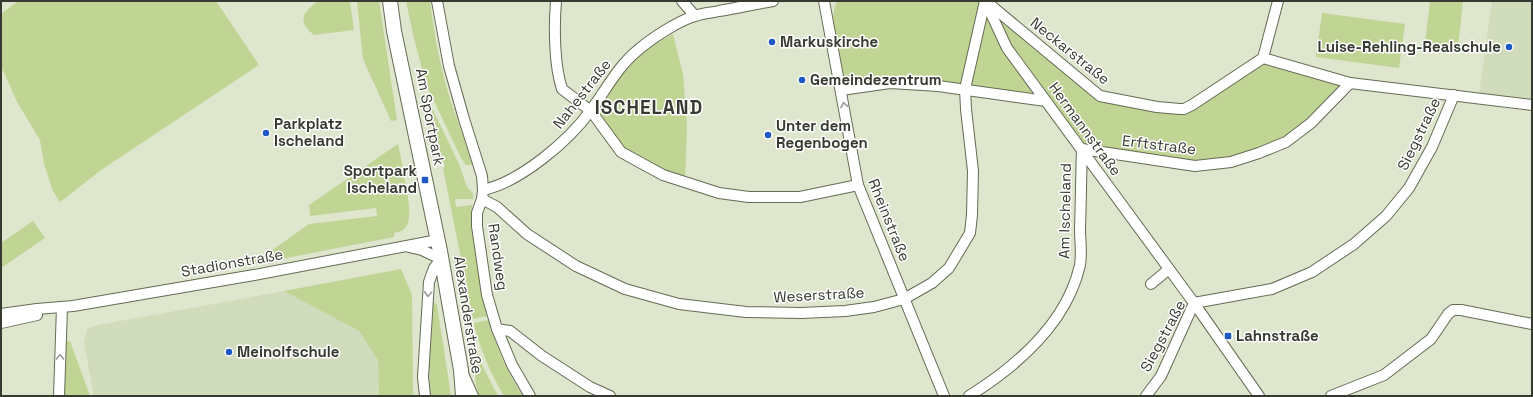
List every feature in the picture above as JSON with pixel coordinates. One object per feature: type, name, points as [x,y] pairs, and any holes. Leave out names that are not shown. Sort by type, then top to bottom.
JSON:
[{"type":"main road","name":"Am Sportpark","points":[[390,1],[394,31],[438,240]]},
{"type":"main road","name":"Alexanderstraße","points":[[438,240],[463,396]]},
{"type":"street","name":"Randweg","points":[[436,1],[449,66],[478,162],[483,194],[477,213],[477,226],[487,296],[497,329],[512,365],[530,396]]},
{"type":"street","points":[[556,1],[556,49],[562,90],[591,111],[621,152],[663,175],[719,193],[749,197],[800,197],[858,185]]},
{"type":"street","points":[[682,1],[695,16]]},
{"type":"street","name":"Nahestraße","points":[[483,194],[535,164],[565,140],[591,111],[610,81],[634,53],[670,28],[695,16],[773,1]]},
{"type":"street","name":"Rheinstraße","points":[[824,1],[858,185],[944,396]]},
{"type":"street","name":"Weserstraße","points":[[483,194],[527,234],[576,266],[625,289],[678,304],[746,312],[801,313],[845,311],[874,307],[904,299],[932,282],[950,268],[970,233],[973,171],[965,89],[986,1]]},
{"type":"street","name":"Neckarstraße","points":[[986,1],[1096,94],[1105,98],[1157,107],[1184,109],[1263,58]]},
{"type":"street","name":"Hermannstraße","points":[[986,1],[1007,48],[1194,303],[1259,396]]},
{"type":"street","points":[[1278,1],[1263,58],[1350,84],[1532,105]]},
{"type":"street","points":[[841,90],[890,83],[965,89],[1046,101]]},
{"type":"street","name":"Erftstraße","points":[[1082,149],[1195,166],[1231,162],[1286,142],[1311,123],[1350,84]]},
{"type":"street","name":"Siegstraße","points":[[1146,396],[1161,376],[1194,303],[1272,289],[1312,272],[1354,244],[1386,216],[1409,188],[1432,147],[1454,95]]},
{"type":"street","name":"Am Ischeland","points":[[969,396],[993,381],[1037,343],[1060,311],[1073,287],[1080,264],[1082,149]]},
{"type":"street","name":"Stadionstraße","points":[[1,314],[62,307],[254,275],[438,240]]},
{"type":"street","name":"Stadionstraße","points":[[406,246],[422,250],[441,259]]},
{"type":"street","points":[[425,396],[423,377],[429,282],[434,268],[441,259]]},
{"type":"street","points":[[1151,284],[1169,269]]},
{"type":"street","name":"Stadionstraße","points":[[1,323],[37,315],[62,307]]},
{"type":"street","points":[[60,396],[62,307]]},
{"type":"street","points":[[1331,396],[1384,375],[1431,339],[1448,314],[1453,310],[1461,310],[1532,324]]},
{"type":"street","points":[[497,329],[510,331],[542,356],[590,387],[610,396]]},
{"type":"street","points":[[460,370],[473,396]]},
{"type":"shaded area","name":"Luise-Rehling-Realschule","points":[[1492,1],[1532,1],[1532,101],[1479,94]]},
{"type":"shaded area","name":"Meinolfschule","points":[[284,291],[359,331],[378,360],[379,396],[94,396],[84,343],[87,329],[93,326]]},
{"type":"green space","points":[[18,1],[216,1],[259,65],[101,170],[60,202],[52,189],[44,163],[40,140],[17,102],[1,66],[1,14]]},
{"type":"green space","points":[[318,1],[350,1],[354,30],[314,35],[305,25],[304,17],[308,9]]},
{"type":"green space","points":[[357,1],[379,1],[397,120],[391,121],[363,59]]},
{"type":"green space","points":[[406,1],[430,1],[437,47],[445,81],[472,165],[466,165],[461,158],[426,84]]},
{"type":"green space","points":[[838,1],[979,1],[1096,94],[1180,109],[1263,58],[1350,83],[1311,123],[1259,153],[1195,166],[1082,149],[1046,101],[938,86],[841,90],[831,37],[835,5]]},
{"type":"green space","points":[[1430,1],[1463,1],[1458,48],[1425,44]]},
{"type":"green space","points":[[1322,13],[1405,24],[1399,68],[1316,57]]},
{"type":"green space","points":[[673,34],[683,74],[687,126],[685,182],[621,152],[602,119],[600,112],[600,106],[614,84],[634,61],[649,47]]},
{"type":"green space","points":[[431,108],[459,164],[467,187],[473,193],[473,199],[455,199],[456,207],[472,205],[472,220],[487,316],[473,319],[443,168],[445,167],[444,162],[442,162]]},
{"type":"green space","points":[[398,144],[403,168],[400,168],[401,175],[404,175],[408,194],[409,217],[408,224],[404,229],[394,233],[394,237],[245,266],[244,262],[261,258],[309,224],[377,216],[376,208],[310,216],[309,205]]},
{"type":"green space","points":[[33,221],[45,238],[1,268],[1,243]]},
{"type":"green space","points":[[401,269],[412,295],[413,396],[379,396],[378,360],[359,331],[284,291]]},
{"type":"green space","points":[[434,302],[437,305],[451,396],[430,396],[429,367],[432,303]]},
{"type":"green space","points":[[489,320],[503,360],[523,396],[504,396],[490,370],[473,323]]},
{"type":"green space","points":[[70,341],[90,396],[64,396],[63,342]]},
{"type":"green space","points":[[472,345],[475,346],[483,367],[498,396],[479,396],[476,385]]},
{"type":"place","name":"Markuskirche","points":[[772,42]]},
{"type":"place","name":"Luise-Rehling-Realschule","points":[[1509,47]]},
{"type":"place","name":"Gemeindezentrum","points":[[802,80]]},
{"type":"place","name":"Parkplatz Ischeland","points":[[266,133]]},
{"type":"place","name":"Unter dem Regenbogen","points":[[768,135]]},
{"type":"place","name":"Sportpark Ischeland","points":[[425,180]]},
{"type":"place","name":"Lahnstraße","points":[[1228,336]]},
{"type":"place","name":"Meinolfschule","points":[[229,352]]},
{"type":"district","name":"ISCHELAND","points":[[649,107]]}]
